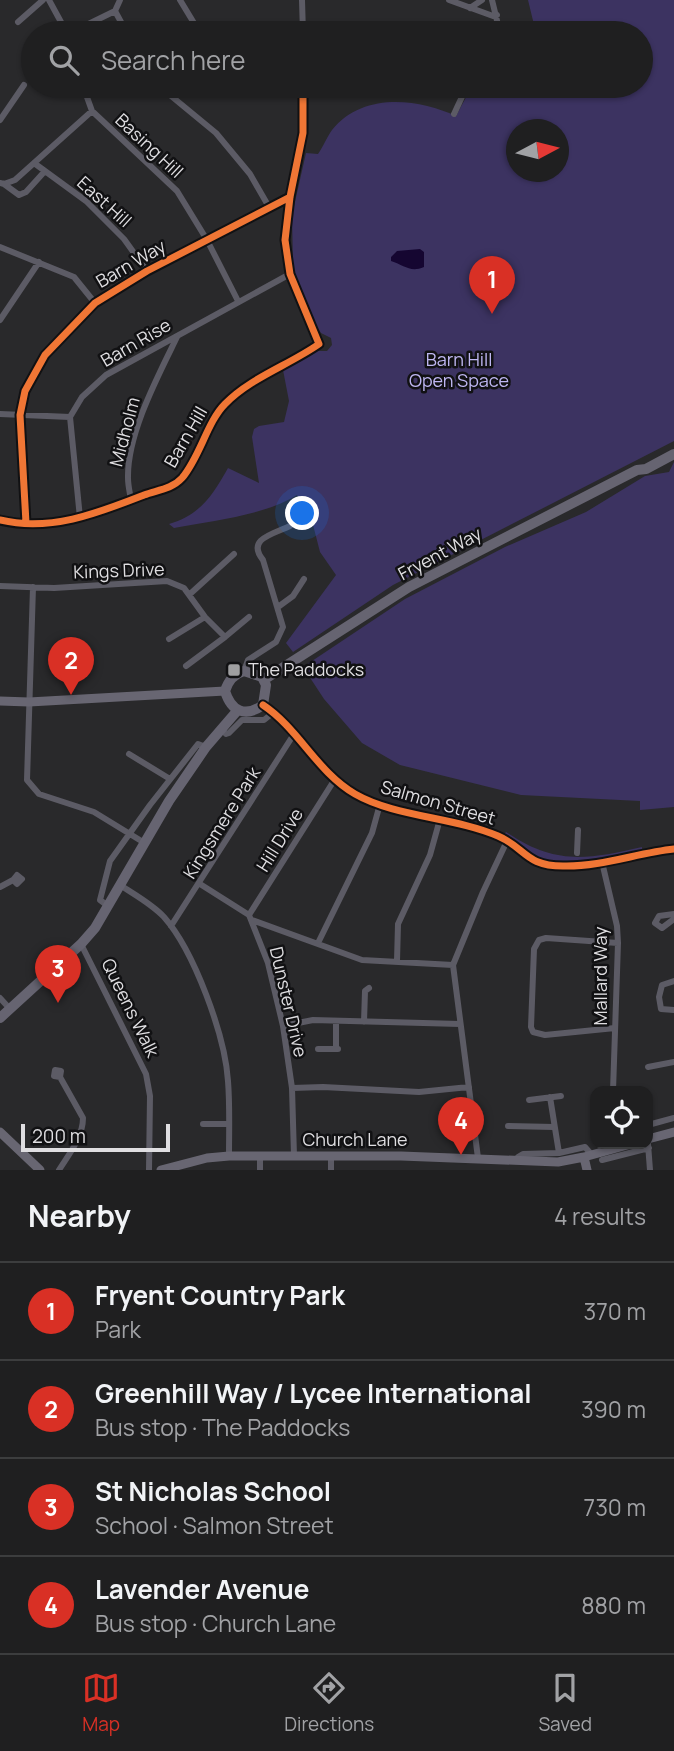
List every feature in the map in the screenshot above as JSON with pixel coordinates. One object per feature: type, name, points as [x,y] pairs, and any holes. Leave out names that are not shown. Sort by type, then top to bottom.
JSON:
[{"type":"main road","name":"Fryent Way","points":[[637,470],[643,463],[674,447]]},
{"type":"main road","name":"Fryent Way","points":[[265,679],[409,587],[637,470],[646,469],[674,454]]},
{"type":"main road","points":[[244,671],[265,679],[263,705],[242,713],[237,711],[225,691],[227,684],[237,673],[244,671]]},
{"type":"main road","points":[[0,701],[29,702],[225,691]]},
{"type":"main road","points":[[0,1018],[95,928],[143,842],[206,747],[237,711]]},
{"type":"main road","points":[[0,1132],[40,1170]]},
{"type":"main road","points":[[653,1140],[674,1132]]},
{"type":"main road","name":"Church Lane","points":[[161,1170],[195,1160],[229,1156],[478,1158],[558,1162],[612,1149]]},
{"type":"main road","points":[[587,1170],[588,1156]]},
{"type":"street","points":[[18,22],[43,0]]},
{"type":"street","points":[[48,0],[61,21]]},
{"type":"street","points":[[95,21],[115,12],[120,0]]},
{"type":"street","points":[[180,0],[193,21]]},
{"type":"street","points":[[302,0],[303,21]]},
{"type":"street","points":[[449,0],[493,16],[497,15]]},
{"type":"street","points":[[470,8],[482,0]]},
{"type":"street","points":[[492,0],[498,21]]},
{"type":"street","points":[[115,12],[120,21]]},
{"type":"street","points":[[0,120],[21,89]]},
{"type":"street","name":"Basing Hill","points":[[87,98],[92,111],[177,191],[207,240],[238,301]]},
{"type":"street","points":[[174,98],[216,133],[250,174],[269,207]]},
{"type":"street","name":"Barn Hill","points":[[0,520],[55,523],[80,519],[170,488],[191,466],[222,407],[242,389],[319,344],[290,274],[285,240],[290,197],[302,146],[303,98]]},
{"type":"street","points":[[454,114],[461,98]]},
{"type":"street","points":[[2,183],[15,180],[92,111]]},
{"type":"street","name":"East Hill","points":[[34,163],[86,201],[124,239],[147,271]]},
{"type":"street","points":[[2,183],[19,195],[26,192],[45,171]]},
{"type":"street","name":"Barn Way","points":[[26,523],[20,415],[24,391],[45,355],[95,303],[147,271],[290,197]]},
{"type":"street","points":[[0,247],[74,277],[95,303]]},
{"type":"street","points":[[0,320],[39,262]]},
{"type":"street","name":"Barn Rise","points":[[70,417],[82,397],[106,375],[290,274]]},
{"type":"street","name":"Midholm","points":[[131,500],[127,477],[134,440],[145,404],[178,335]]},
{"type":"street","points":[[0,414],[70,417],[80,519]]},
{"type":"street","points":[[244,671],[248,660],[276,642],[283,627],[263,560],[256,552],[256,546],[260,540],[290,526]]},
{"type":"street","points":[[225,637],[205,617],[190,594],[234,554]]},
{"type":"street","points":[[278,607],[293,596],[304,579]]},
{"type":"street","name":"Kings Drive","points":[[0,586],[54,588],[167,581],[178,584],[190,594]]},
{"type":"street","points":[[33,587],[27,776],[39,794],[94,812],[143,842]]},
{"type":"street","points":[[169,639],[205,617]]},
{"type":"street","points":[[186,666],[250,617]]},
{"type":"street","name":"Salmon Street","points":[[263,705],[274,712],[335,779],[355,794],[380,804],[476,828],[507,841],[527,858],[541,864],[563,866],[602,862],[674,849]]},
{"type":"street","points":[[222,730],[226,734],[229,733],[242,720],[264,719],[274,712]]},
{"type":"street","name":"Kingsmere Park","points":[[171,926],[294,734]]},
{"type":"street","points":[[108,906],[100,900],[110,862],[199,743],[206,747]]},
{"type":"street","points":[[129,754],[170,779]]},
{"type":"street","name":"Hill Drive","points":[[251,918],[335,779]]},
{"type":"street","points":[[318,943],[372,833],[380,804]]},
{"type":"street","points":[[397,961],[398,924],[430,855],[440,819]]},
{"type":"street","points":[[577,853],[578,830]]},
{"type":"street","points":[[478,1158],[453,965],[507,841]]},
{"type":"street","name":"Mallard Way","points":[[602,862],[617,926],[618,943],[613,1086]]},
{"type":"street","points":[[0,887],[13,880]]},
{"type":"street","points":[[200,884],[251,918],[362,960],[453,965]]},
{"type":"street","points":[[120,885],[151,906],[171,926],[191,961],[214,1016],[228,1079],[229,1156]]},
{"type":"street","name":"Dunster Drive","points":[[251,918],[268,963],[283,1026],[292,1088],[294,1156]]},
{"type":"street","points":[[615,1028],[545,1035],[533,1032],[531,1027],[536,943],[546,938],[618,943]]},
{"type":"street","name":"Queens Walk","points":[[81,944],[146,1074],[150,1096],[149,1170]]},
{"type":"street","points":[[674,981],[662,985],[659,997],[662,1009],[674,1010]]},
{"type":"street","points":[[364,1022],[365,991],[369,988]]},
{"type":"street","points":[[0,999],[10,1009]]},
{"type":"street","points":[[283,1026],[313,1020],[460,1024]]},
{"type":"street","points":[[318,1049],[338,1049],[336,1021]]},
{"type":"street","points":[[648,1068],[674,1062]]},
{"type":"street","points":[[59,1170],[76,1144],[83,1125],[83,1118],[60,1077]]},
{"type":"street","points":[[292,1088],[419,1092],[469,1087]]},
{"type":"street","points":[[529,1100],[561,1096]]},
{"type":"street","points":[[550,1097],[559,1153]]},
{"type":"street","points":[[653,1122],[674,1118]]},
{"type":"street","points":[[203,1124],[229,1124]]},
{"type":"street","points":[[508,1126],[554,1127]]},
{"type":"street","points":[[518,1160],[523,1154],[559,1153],[585,1147],[588,1156]]},
{"type":"street","points":[[603,1160],[630,1149]]},
{"type":"street","points":[[648,1149],[650,1170]]},
{"type":"street","points":[[260,1156],[260,1170]]},
{"type":"street","points":[[331,1156],[331,1170]]},
{"type":"green space","name":"Barn Hill Open Space","points":[[528,0],[674,0],[674,441],[393,585],[293,652],[286,643],[336,575],[320,552],[311,517],[297,495],[269,508],[238,516],[174,528],[169,524],[189,515],[204,503],[228,468],[259,483],[252,437],[254,429],[259,426],[284,422],[289,401],[283,370],[317,351],[327,351],[332,345],[331,338],[321,333],[314,323],[297,283],[293,265],[292,215],[306,153],[318,154],[332,130],[344,118],[374,104],[408,103],[456,116],[466,98],[653,98],[653,21],[533,21]]},
{"type":"green space","points":[[674,462],[674,807],[640,810],[640,801],[521,795],[400,765],[362,743],[324,699],[303,667],[405,599],[505,547],[586,512],[645,476],[669,472]]},
{"type":"green space","points":[[506,832],[523,843],[555,855],[587,857],[642,847],[642,851],[588,863],[559,864],[531,856],[504,835]]},
{"type":"shaded area","points":[[420,249],[424,252],[424,267],[411,269],[391,261],[397,251]]},
{"type":"cycle path","points":[[0,520],[38,524],[74,519],[174,485],[188,470],[213,420],[225,404],[258,379],[319,344],[290,274],[285,240],[290,197],[303,133],[303,98]]},
{"type":"cycle path","points":[[26,523],[20,415],[25,391],[45,355],[95,303],[147,271],[290,197]]},
{"type":"cycle path","points":[[263,705],[287,726],[330,774],[355,794],[388,808],[498,836],[541,863],[577,866],[674,849]]},
{"type":"place","name":"Fryent Country Park","points":[[492,314]]},
{"type":"place","name":"The Paddocks","points":[[234,670]]},
{"type":"place","name":"Greenhill Way / Lycee International","points":[[71,695]]},
{"type":"place","name":"St Nicholas School","points":[[58,1003]]},
{"type":"place","name":"Lavender Avenue","points":[[461,1155]]}]
